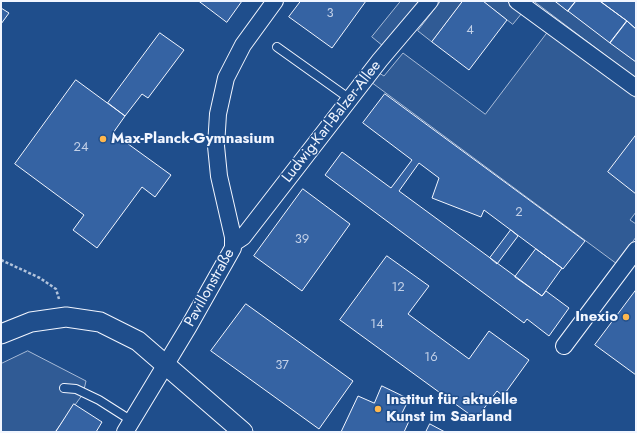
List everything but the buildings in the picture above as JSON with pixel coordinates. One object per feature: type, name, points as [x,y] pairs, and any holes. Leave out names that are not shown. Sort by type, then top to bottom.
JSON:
[{"type":"street","name":"Pavillonstraße","points":[[129,426],[233,248],[234,244],[219,176],[216,146],[218,114],[226,78],[243,45],[275,1]]},
{"type":"street","name":"Ludwig-Karl-Balzer-Allee","points":[[234,244],[243,236],[380,60],[430,1]]},
{"type":"street","points":[[517,1],[636,88]]},
{"type":"street","points":[[564,346],[636,250]]},
{"type":"street","points":[[1,334],[31,322],[66,317],[100,322],[138,341],[243,432]]},
{"type":"lane","points":[[277,47],[350,99]]},
{"type":"lane","points":[[64,388],[76,389],[99,400],[129,426]]},
{"type":"path","points":[[1,260],[40,278],[56,289],[66,317]]},
{"type":"shaded area","points":[[401,1],[420,1],[383,46],[372,37]]},
{"type":"shaded area","points":[[441,1],[463,1],[432,42],[418,31]]},
{"type":"shaded area","points":[[483,1],[507,1],[522,13],[513,24]]},
{"type":"shaded area","points":[[534,1],[555,1],[636,62],[636,78]]},
{"type":"shaded area","points":[[548,32],[636,98],[636,212],[630,220],[636,224],[636,237],[617,264],[371,82],[379,73],[384,76],[403,53],[485,114]]},
{"type":"shaded area","points":[[28,351],[86,381],[83,394],[55,432],[1,432],[1,364]]},
{"type":"place","name":"Max-Planck-Gymnasium","points":[[103,139]]},
{"type":"place","name":"Inexio","points":[[626,317]]},
{"type":"place","name":"Institut für aktuelle Kunst im Saarland","points":[[378,409]]}]
